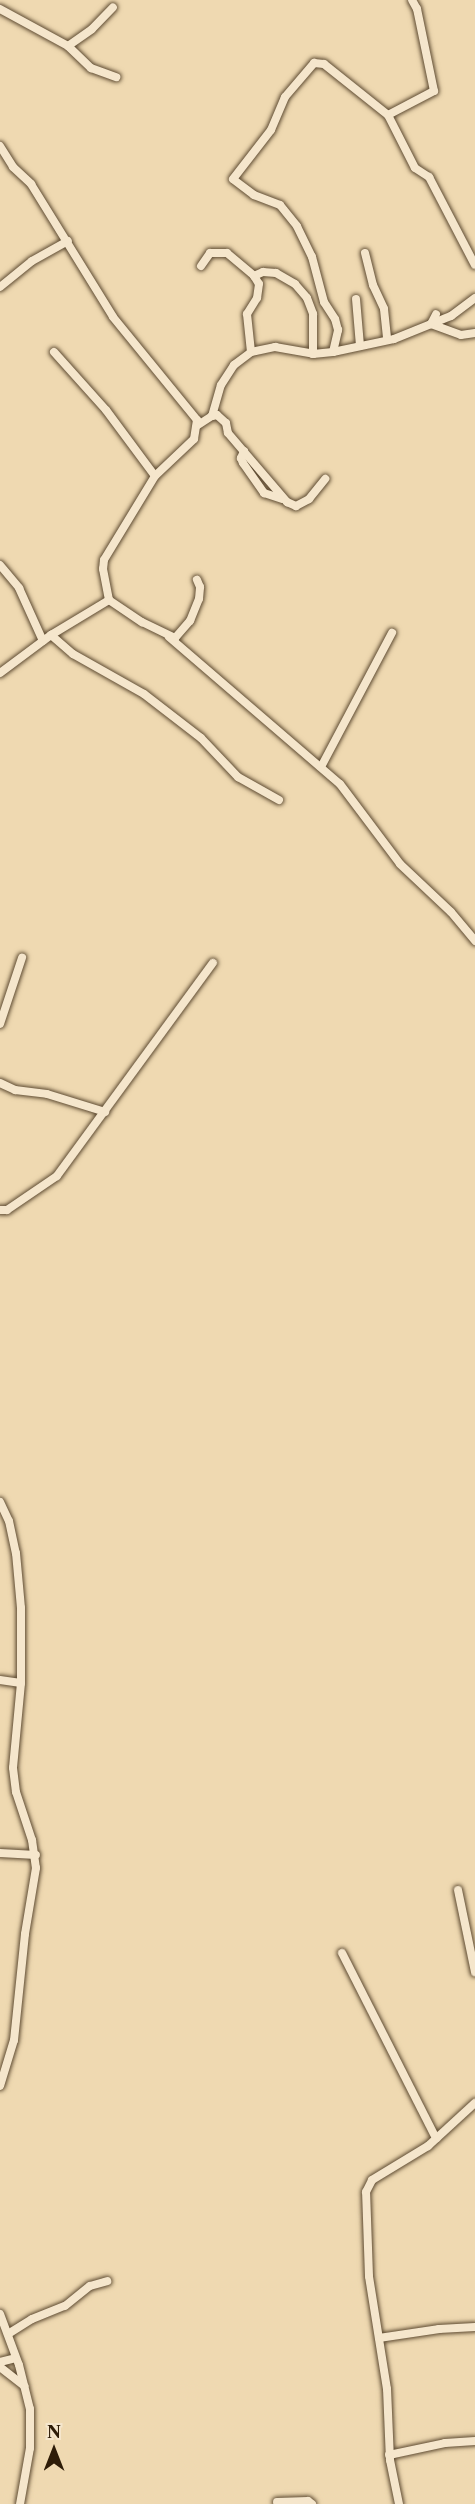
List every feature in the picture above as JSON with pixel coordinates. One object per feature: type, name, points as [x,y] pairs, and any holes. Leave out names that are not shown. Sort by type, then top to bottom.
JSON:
[{"type":"street","points":[[388,115],[434,92],[417,9],[412,0]]},
{"type":"street","points":[[68,46],[92,29],[113,7]]},
{"type":"street","points":[[0,9],[68,46],[92,68],[116,77]]},
{"type":"street","points":[[333,352],[338,330],[335,319],[324,302],[312,257],[297,226],[280,205],[254,195],[233,179],[271,130],[285,97],[314,63],[324,64],[388,115],[414,168],[429,177],[475,265]]},
{"type":"street","points":[[0,146],[13,167],[31,184],[113,317],[197,420],[194,439],[155,476],[104,560],[103,569],[109,600],[169,637],[340,784],[400,864],[451,912],[475,941]]},
{"type":"street","points":[[0,287],[32,261],[68,241]]},
{"type":"street","points":[[201,266],[206,255],[220,252],[227,254],[254,276],[259,284],[257,298],[247,314],[251,352]]},
{"type":"street","points":[[365,253],[373,285],[384,309],[387,340]]},
{"type":"street","points":[[254,276],[263,272],[276,273],[295,284],[307,298],[313,314],[313,354]]},
{"type":"street","points":[[212,416],[221,385],[234,365],[251,352],[275,347],[313,354],[387,340],[452,316],[475,298]]},
{"type":"street","points":[[356,299],[360,346]]},
{"type":"street","points":[[431,324],[436,314]]},
{"type":"street","points":[[431,324],[461,335],[475,333]]},
{"type":"street","points":[[54,352],[106,410],[155,476]]},
{"type":"street","points":[[198,425],[218,415],[226,423],[228,433],[244,451],[243,464],[264,493],[296,506],[326,479]]},
{"type":"street","points":[[0,565],[19,588],[43,641]]},
{"type":"street","points":[[169,637],[175,638],[190,621],[199,599],[197,580]]},
{"type":"street","points":[[0,673],[51,635],[109,600]]},
{"type":"street","points":[[321,767],[392,633]]},
{"type":"street","points":[[51,635],[73,654],[144,694],[201,738],[238,777],[279,800]]},
{"type":"street","points":[[0,1024],[22,958]]},
{"type":"street","points":[[0,1210],[8,1210],[57,1176],[213,963]]},
{"type":"street","points":[[0,1083],[15,1090],[47,1094],[105,1112]]},
{"type":"street","points":[[0,1502],[9,1521],[16,1553],[21,1608],[21,1683],[13,1768],[16,1792],[36,1855],[35,1883],[25,1934],[14,2040],[0,2086]]},
{"type":"street","points":[[0,1680],[21,1683]]},
{"type":"street","points":[[0,1852],[36,1855]]},
{"type":"street","points":[[458,1890],[475,1972]]},
{"type":"street","points":[[342,1953],[436,2138]]},
{"type":"street","points":[[399,2504],[389,2455],[389,2412],[369,2276],[366,2192],[372,2180],[436,2138],[475,2103]]},
{"type":"street","points":[[8,2334],[32,2319],[65,2306],[90,2286],[107,2281]]},
{"type":"street","points":[[0,2314],[16,2358],[30,2409],[30,2448],[20,2504]]},
{"type":"street","points":[[379,2338],[475,2327]]},
{"type":"street","points":[[16,2358],[0,2364],[24,2386]]},
{"type":"street","points":[[389,2455],[445,2444],[475,2441]]},
{"type":"street","points":[[277,2502],[308,2501],[312,2504]]}]
